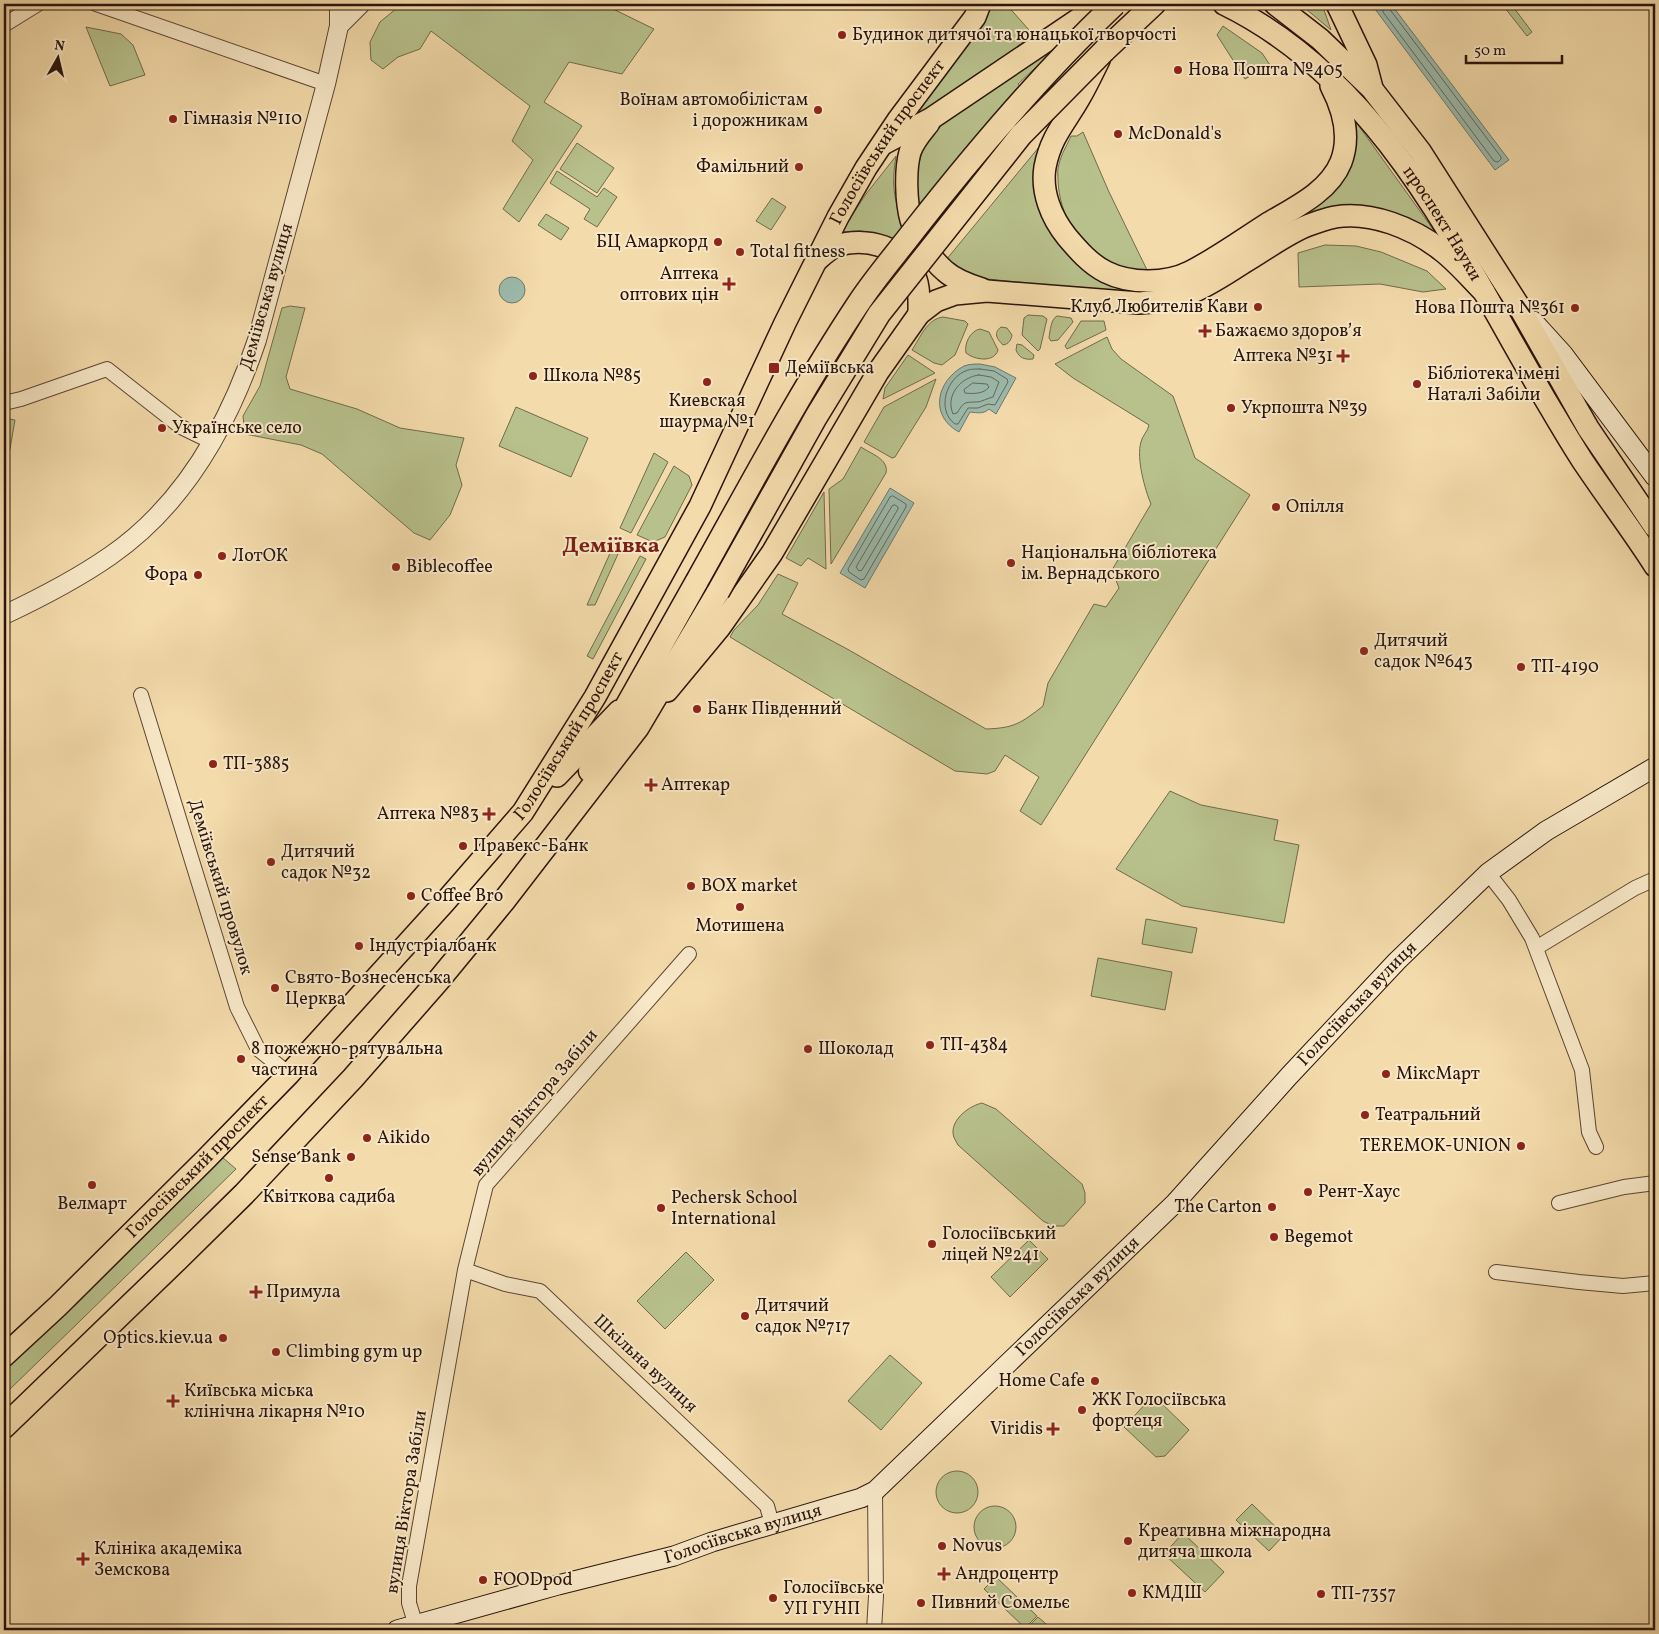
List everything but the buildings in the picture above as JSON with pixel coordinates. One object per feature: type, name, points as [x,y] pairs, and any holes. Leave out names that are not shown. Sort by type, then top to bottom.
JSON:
[{"type":"highway","name":"Голосіївський проспект","points":[[543,852],[632,698],[793,407],[859,302],[936,202],[1007,115],[1115,4]]},
{"type":"highway","name":"Голосіївський проспект","points":[[4,1427],[244,1194],[319,1114],[438,981],[543,852],[638,727],[718,592],[816,417],[879,314],[1021,135],[1104,51],[1154,4]]},
{"type":"main road","name":"Голосіївський проспект","points":[[4,1356],[58,1306],[289,1074],[523,812],[595,697],[700,506],[814,263],[843,208],[881,146],[975,17],[980,4]]},
{"type":"main road","points":[[881,146],[932,118],[1100,4]]},
{"type":"main road","name":"проспект Науки","points":[[1224,4],[1248,16],[1283,38],[1324,72],[1354,102],[1404,164],[1434,207],[1582,460],[1655,566]]},
{"type":"main road","name":"проспект Науки","points":[[1275,4],[1320,39],[1372,89],[1420,151],[1517,303],[1588,428],[1655,527]]},
{"type":"main road","points":[[1336,4],[1366,65],[1372,89]]},
{"type":"main road","points":[[1104,51],[1080,98],[1061,124],[1051,146],[1045,167],[1044,185],[1049,205],[1061,229],[1082,255],[1106,272],[1128,280],[1168,280],[1189,272],[1295,208],[1322,189],[1333,176],[1340,163],[1344,151],[1345,132],[1343,114],[1324,72]]},
{"type":"main road","points":[[932,118],[917,138],[910,152],[908,201],[911,221],[931,257],[946,272],[962,282],[987,291]]},
{"type":"main road","points":[[638,727],[720,627],[748,589],[772,553],[878,372],[919,314],[936,301],[955,294],[987,291],[1123,303],[1156,303],[1202,289],[1270,246],[1307,226],[1335,217],[1355,216],[1400,226],[1424,238],[1442,250],[1484,292]]},
{"type":"main road","points":[[814,263],[833,247],[847,243],[862,243],[889,248],[906,261],[916,278],[920,299],[919,314]]},
{"type":"main road","name":"проспект Науки","points":[[1517,303],[1563,354],[1655,477]]},
{"type":"main road","points":[[523,812],[632,698]]},
{"type":"main road","name":"Голосіївська вулиця","points":[[397,1630],[417,1628],[558,1585],[674,1556],[712,1542],[861,1498],[875,1491],[1175,1203],[1285,1081],[1397,962],[1488,873],[1546,831],[1608,793],[1653,769]]},
{"type":"street","points":[[4,25],[38,4]]},
{"type":"street","points":[[96,4],[326,84]]},
{"type":"street","name":"Деміївська вулиця","points":[[4,615],[80,576],[120,548],[167,505],[193,474],[212,442],[245,376],[257,340],[326,84],[339,26],[339,4]]},
{"type":"street","points":[[339,26],[361,4]]},
{"type":"street","points":[[4,403],[21,399],[107,369],[181,428],[212,442]]},
{"type":"street","name":"Деміївський провулок","points":[[141,695],[237,1007],[258,1048],[289,1074]]},
{"type":"street","points":[[1488,873],[1509,900],[1536,948],[1582,1070],[1589,1132],[1596,1147]]},
{"type":"street","points":[[1536,948],[1634,888],[1655,879]]},
{"type":"street","name":"вулиця Віктора Забіли","points":[[417,1628],[409,1603],[409,1586],[465,1270],[486,1186],[689,954]]},
{"type":"street","points":[[1558,1203],[1624,1187],[1655,1183]]},
{"type":"street","name":"Шкільна вулиця","points":[[465,1270],[505,1284],[540,1291],[767,1506],[772,1524]]},
{"type":"street","points":[[1496,1272],[1623,1286],[1655,1283]]},
{"type":"street","points":[[874,1630],[876,1596],[875,1491]]},
{"type":"green space","points":[[436,4],[603,4],[654,29],[622,74],[569,62],[544,102],[582,126],[519,222],[503,209],[533,160],[512,141],[530,106],[431,31],[420,49],[398,57],[383,69],[371,60],[370,42],[380,22],[397,8],[422,8]]},
{"type":"green space","points":[[990,4],[1006,4],[1037,39],[899,129]]},
{"type":"green space","points":[[1300,4],[1322,4],[1331,30]]},
{"type":"green space","points":[[1511,4],[1532,32],[1527,36],[1505,8]]},
{"type":"green space","points":[[1223,26],[1262,53],[1270,65],[1245,79],[1217,35]]},
{"type":"green space","points":[[86,27],[121,34],[133,45],[145,75],[110,86]]},
{"type":"green space","points":[[1046,50],[1050,54],[1018,84],[1025,91],[918,214],[916,172],[925,143],[938,126]]},
{"type":"green space","points":[[1356,122],[1435,232],[1407,219],[1299,223],[1297,217],[1354,154]]},
{"type":"green space","points":[[1083,132],[1109,192],[1148,272],[1119,268],[1099,257],[1080,240],[1067,218],[1059,193],[1058,168],[1071,136],[1077,136]]},
{"type":"green space","points":[[1044,141],[1041,197],[1128,290],[1150,292],[1114,292],[978,278],[946,260]]},
{"type":"green space","points":[[577,143],[614,168],[597,193],[560,169]]},
{"type":"green space","points":[[896,156],[894,193],[905,229],[898,239],[861,231],[841,232],[866,194]]},
{"type":"green space","points":[[557,171],[597,197],[604,188],[617,197],[597,227],[584,219],[590,209],[550,183]]},
{"type":"green space","points":[[772,198],[786,207],[771,230],[756,221]]},
{"type":"green space","points":[[546,214],[569,228],[561,240],[538,225]]},
{"type":"green space","points":[[1325,245],[1356,246],[1381,252],[1427,271],[1446,289],[1423,292],[1380,284],[1299,287],[1298,253]]},
{"type":"green space","points":[[290,306],[305,308],[286,377],[290,389],[357,409],[400,428],[464,438],[456,465],[462,485],[450,515],[430,540],[414,533],[322,454],[301,445],[245,434],[243,416],[260,386],[282,308]]},
{"type":"green space","points":[[1028,315],[1043,316],[1047,319],[1038,351],[1022,335],[1024,318]]},
{"type":"green space","points":[[1057,316],[1071,318],[1073,322],[1058,340],[1051,341],[1049,338],[1051,326]]},
{"type":"green space","points":[[943,317],[965,321],[968,324],[955,355],[942,365],[934,363],[912,350],[928,325],[937,318]]},
{"type":"green space","points":[[1081,321],[1104,321],[1106,330],[1067,349],[1065,346]]},
{"type":"green space","points":[[1001,327],[1007,328],[1012,335],[1009,342],[1003,345],[997,336],[997,332]]},
{"type":"green space","points":[[980,329],[989,332],[998,350],[993,357],[988,359],[979,359],[966,353],[969,338],[973,332]]},
{"type":"green space","points":[[1107,337],[1112,349],[1121,359],[1173,396],[1195,458],[1250,495],[1041,825],[1020,811],[1039,777],[1005,755],[995,771],[987,774],[955,771],[730,637],[734,630],[758,605],[778,574],[798,583],[782,614],[849,650],[986,729],[1017,724],[1043,706],[1048,683],[1094,604],[1106,607],[1119,588],[1112,570],[1151,504],[1140,465],[1142,440],[1149,425],[1073,378],[1055,364]]},
{"type":"green space","points":[[1017,344],[1022,345],[1034,355],[1033,359],[1021,357],[1016,350]]},
{"type":"green space","points":[[908,355],[935,373],[883,399],[885,388]]},
{"type":"green space","points":[[936,379],[926,407],[895,457],[892,458],[864,442],[884,407]]},
{"type":"green space","points":[[516,407],[588,438],[571,477],[499,446]]},
{"type":"green space","points":[[4,418],[15,420],[6,472],[4,472]]},
{"type":"green space","points":[[861,447],[882,460],[885,464],[886,473],[831,564],[829,489],[843,479]]},
{"type":"green space","points":[[654,453],[668,462],[631,533],[620,528]]},
{"type":"green space","points":[[674,466],[689,476],[692,485],[665,537],[653,542],[637,535]]},
{"type":"green space","points":[[824,492],[826,569],[808,558],[801,566],[786,558]]},
{"type":"green space","points":[[611,551],[618,554],[595,605],[587,605]]},
{"type":"green space","points":[[640,556],[646,559],[593,659],[587,656]]},
{"type":"green space","points":[[1170,791],[1201,805],[1278,820],[1274,840],[1299,845],[1284,923],[1182,906],[1116,869]]},
{"type":"green space","points":[[1146,919],[1197,928],[1192,953],[1142,944]]},
{"type":"green space","points":[[1098,958],[1172,972],[1165,1010],[1091,996]]},
{"type":"green space","points":[[982,1103],[996,1109],[1082,1184],[1085,1193],[1085,1203],[1064,1226],[1053,1226],[1043,1221],[958,1145],[953,1134],[955,1123],[967,1110]]},
{"type":"green space","points":[[222,1157],[236,1169],[4,1395],[4,1371]]},
{"type":"green space","points":[[1029,1240],[1048,1259],[1010,1297],[991,1277]]},
{"type":"green space","points":[[686,1252],[714,1280],[665,1329],[637,1301]]},
{"type":"green space","points":[[890,1355],[922,1383],[881,1430],[848,1401]]},
{"type":"green space","points":[[1148,1401],[1159,1401],[1189,1430],[1165,1456],[1156,1457],[1124,1427]]},
{"type":"green space","points":[[957,1471],[972,1477],[978,1492],[972,1507],[957,1513],[942,1507],[936,1492],[942,1477]]},
{"type":"green space","points":[[1252,1504],[1284,1535],[1269,1551],[1236,1520]]},
{"type":"green space","points":[[995,1506],[1010,1512],[1016,1527],[1010,1542],[995,1548],[980,1542],[974,1527],[980,1512]]},
{"type":"green space","points":[[1183,1533],[1224,1572],[1205,1592],[1164,1554]]},
{"type":"green space","points":[[996,1577],[1037,1616],[1025,1628],[984,1589]]},
{"type":"green space","points":[[1038,1617],[1053,1630],[1025,1630]]},
{"type":"water","points":[[1381,4],[1391,4],[1509,160],[1495,170],[1375,9]]},
{"type":"water","points":[[512,277],[521,281],[525,290],[521,299],[512,303],[503,299],[499,290],[503,281]]},
{"type":"water","points":[[980,364],[995,367],[1016,378],[996,414],[989,409],[978,413],[970,412],[959,432],[949,425],[943,417],[940,408],[942,389],[947,380],[964,366]]},
{"type":"water","points":[[890,488],[914,503],[865,588],[840,573]]},
{"type":"place","name":"Будинок дитячої та юнацької творчості","points":[[842,35]]},
{"type":"place","name":"Нова Пошта №405","points":[[1178,70]]},
{"type":"place","name":"Воїнам автомобілістам і дорожникам","points":[[818,110]]},
{"type":"place","name":"Гімназія №110","points":[[173,119]]},
{"type":"place","name":"McDonald's","points":[[1118,134]]},
{"type":"place","name":"Фамільний","points":[[799,167]]},
{"type":"place","name":"БЦ Амаркорд","points":[[718,242]]},
{"type":"place","name":"Total fitness","points":[[740,252]]},
{"type":"place","name":"Аптека оптових цін","points":[[729,284]]},
{"type":"place","name":"Клуб Любителів Кави","points":[[1258,307]]},
{"type":"place","name":"Нова Пошта №361","points":[[1575,308]]},
{"type":"place","name":"Бажаємо здоровʼя","points":[[1205,331]]},
{"type":"place","name":"Аптека №31","points":[[1343,356]]},
{"type":"place","name":"Деміївська","points":[[774,368]]},
{"type":"place","name":"Школа №85","points":[[533,376]]},
{"type":"place","name":"Киевская шаурма №1","points":[[707,382]]},
{"type":"place","name":"Бібліотека імені Наталі Забіли","points":[[1417,384]]},
{"type":"place","name":"Укрпошта №39","points":[[1231,408]]},
{"type":"place","name":"Українське село","points":[[162,428]]},
{"type":"place","name":"Опілля","points":[[1276,507]]},
{"type":"place","name":"ЛотОК","points":[[222,556]]},
{"type":"place","name":"Національна бібліотека ім. Вернадського","points":[[1011,563]]},
{"type":"place","name":"Biblecoffee","points":[[396,567]]},
{"type":"place","name":"Фора","points":[[198,575]]},
{"type":"place","name":"Дитячий садок №643","points":[[1364,651]]},
{"type":"place","name":"ТП-4190","points":[[1521,667]]},
{"type":"place","name":"Банк Південний","points":[[697,709]]},
{"type":"place","name":"ТП-3885","points":[[213,764]]},
{"type":"place","name":"Аптекар","points":[[651,785]]},
{"type":"place","name":"Аптека №83","points":[[489,814]]},
{"type":"place","name":"Правекс-Банк","points":[[463,846]]},
{"type":"place","name":"Дитячий садок №32","points":[[271,862]]},
{"type":"place","name":"BOX market","points":[[691,886]]},
{"type":"place","name":"Coffee Bro","points":[[411,896]]},
{"type":"place","name":"Мотишена","points":[[740,907]]},
{"type":"place","name":"Індустріалбанк","points":[[359,946]]},
{"type":"place","name":"Свято-Вознесенська Церква","points":[[275,988]]},
{"type":"place","name":"ТП-4384","points":[[930,1045]]},
{"type":"place","name":"Шоколад","points":[[808,1049]]},
{"type":"place","name":"8 пожежно-рятувальна частина","points":[[241,1059]]},
{"type":"place","name":"МіксМарт","points":[[1386,1074]]},
{"type":"place","name":"Театральний","points":[[1365,1115]]},
{"type":"place","name":"Aikido","points":[[367,1138]]},
{"type":"place","name":"TEREMOK-UNION","points":[[1521,1146]]},
{"type":"place","name":"Sense Bank","points":[[351,1157]]},
{"type":"place","name":"Квіткова садиба","points":[[329,1178]]},
{"type":"place","name":"Велмарт","points":[[92,1185]]},
{"type":"place","name":"Рент-Хаус","points":[[1308,1192]]},
{"type":"place","name":"The Carton","points":[[1272,1207]]},
{"type":"place","name":"Pechersk School International","points":[[661,1208]]},
{"type":"place","name":"Begemot","points":[[1274,1237]]},
{"type":"place","name":"Голосіївський ліцей №241","points":[[932,1244]]},
{"type":"place","name":"Примула","points":[[256,1292]]},
{"type":"place","name":"Дитячий садок №717","points":[[745,1316]]},
{"type":"place","name":"Optics.kiev.ua","points":[[223,1338]]},
{"type":"place","name":"Climbing gym up","points":[[276,1352]]},
{"type":"place","name":"Home Cafe","points":[[1095,1381]]},
{"type":"place","name":"Київська міська клінічна лікарня №10","points":[[173,1401]]},
{"type":"place","name":"ЖК Голосіївська фортеця","points":[[1082,1410]]},
{"type":"place","name":"Viridis","points":[[1053,1429]]},
{"type":"place","name":"Креативна міжнародна дитяча школа","points":[[1128,1541]]},
{"type":"place","name":"Novus","points":[[942,1546]]},
{"type":"place","name":"Клініка академіка Земскова","points":[[83,1559]]},
{"type":"place","name":"Андроцентр","points":[[944,1574]]},
{"type":"place","name":"FOODpod","points":[[483,1580]]},
{"type":"place","name":"КМДШ","points":[[1132,1593]]},
{"type":"place","name":"ТП-7357","points":[[1321,1594]]},
{"type":"place","name":"Голосіївське УП ГУНП","points":[[773,1598]]},
{"type":"place","name":"Пивний Сомельє","points":[[921,1603]]},
{"type":"district","name":"Деміївка","points":[[611,546]]}]
